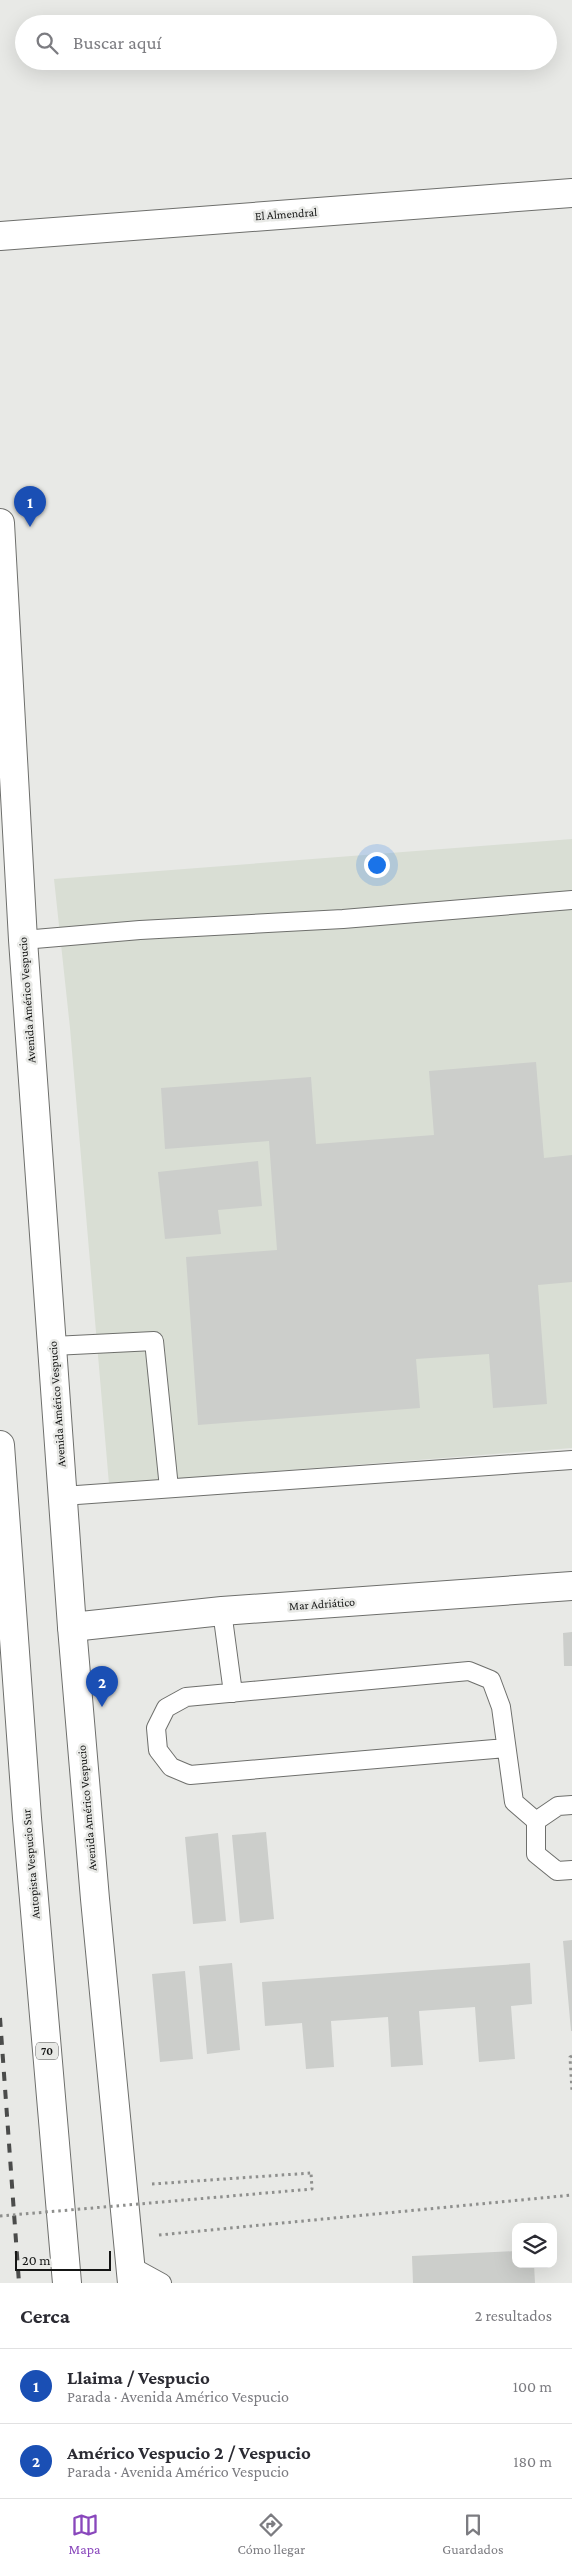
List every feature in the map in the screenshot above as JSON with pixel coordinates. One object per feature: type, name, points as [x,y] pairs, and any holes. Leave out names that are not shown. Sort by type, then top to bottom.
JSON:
[{"type":"main road","name":"El Almendral","points":[[0,236],[572,193]]},
{"type":"main road","name":"Avenida Américo Vespucio","points":[[0,523],[23,940],[72,1627],[96,1908],[132,2274]]},
{"type":"main road","name":"Autopista Vespucio Sur","points":[[0,1445],[27,1818],[67,2283]]},
{"type":"main road","name":"Mar Adriático","points":[[72,1627],[222,1611],[572,1586]]},
{"type":"lane","points":[[23,940],[140,930],[343,919],[572,900]]},
{"type":"lane","points":[[53,1346],[154,1341],[168,1488]]},
{"type":"lane","points":[[64,1496],[572,1460]]},
{"type":"lane","points":[[222,1611],[233,1694]]},
{"type":"lane","points":[[506,1748],[190,1775],[171,1768],[158,1750],[156,1728],[166,1708],[186,1697],[469,1671],[491,1680],[501,1706],[514,1802],[536,1821],[536,1854],[557,1870],[572,1870]]},
{"type":"lane","points":[[536,1821],[558,1806],[572,1805]]},
{"type":"lane","points":[[132,2274],[162,2283]]},
{"type":"path","points":[[572,2056],[570,2056],[572,2091]]},
{"type":"path","points":[[0,2216],[312,2189],[310,2173],[146,2185]]},
{"type":"path","points":[[150,2236],[572,2195]]},
{"type":"shaded area","points":[[572,839],[572,1448],[109,1484],[70,1028],[54,879]]},
{"type":"building","points":[[536,1062],[544,1158],[572,1155],[572,1282],[538,1285],[547,1404],[493,1408],[489,1354],[416,1359],[420,1408],[198,1425],[186,1257],[277,1250],[269,1141],[165,1149],[161,1088],[311,1077],[316,1144],[434,1135],[429,1071]]},
{"type":"building","points":[[258,1161],[262,1206],[218,1210],[221,1234],[165,1239],[158,1172]]},
{"type":"building","points":[[572,1632],[572,1666],[564,1666],[563,1633]]},
{"type":"building","points":[[266,1832],[274,1919],[240,1923],[232,1835]]},
{"type":"building","points":[[218,1833],[226,1921],[193,1924],[185,1837]]},
{"type":"building","points":[[572,1940],[572,2031],[571,2031],[563,1941]]},
{"type":"building","points":[[232,1963],[240,2050],[207,2054],[199,1966]]},
{"type":"building","points":[[530,1963],[532,2004],[511,2006],[515,2059],[479,2062],[475,2007],[419,2011],[423,2065],[391,2067],[388,2017],[331,2021],[334,2067],[306,2069],[302,2023],[265,2026],[262,1982]]},
{"type":"building","points":[[185,1971],[193,2059],[160,2062],[152,1974]]},
{"type":"building","points":[[512,2251],[512,2268],[534,2268],[535,2283],[413,2283],[412,2256]]},
{"type":"railway","points":[[0,2018],[19,2283]]},
{"type":"place","name":"Llaima / Vespucio","points":[[30,527]]},
{"type":"place","name":"Américo Vespucio 2 / Vespucio","points":[[102,1707]]}]
